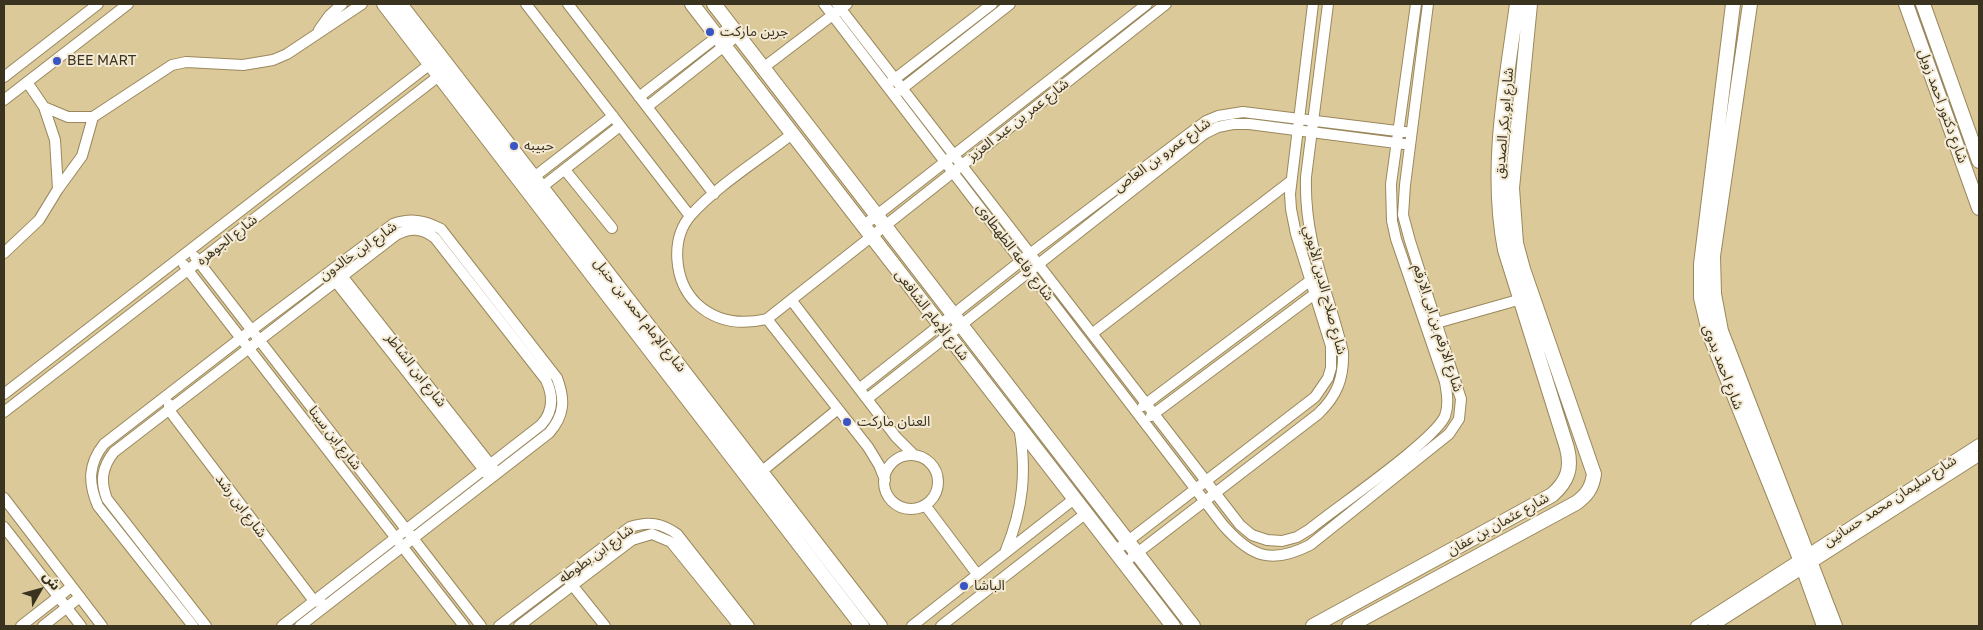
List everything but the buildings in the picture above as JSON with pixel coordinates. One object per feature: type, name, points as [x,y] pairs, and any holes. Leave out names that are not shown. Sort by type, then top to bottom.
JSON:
[{"type":"street","points":[[4,77],[98,4]]},
{"type":"street","points":[[4,100],[128,4]]},
{"type":"street","points":[[319,31],[329,16],[342,4]]},
{"type":"street","points":[[44,107],[68,117],[93,117],[172,65],[186,62],[258,64],[287,54],[362,4]]},
{"type":"street","name":"شارع الإمام احمد بن حنبل","points":[[384,4],[435,60]]},
{"type":"street","name":"شارع الإمام احمد بن حنبل","points":[[400,4],[435,60],[683,382],[862,626]]},
{"type":"street","points":[[526,4],[690,216]]},
{"type":"street","name":"شارع الإمام الشافعى","points":[[692,4],[1172,626]]},
{"type":"street","name":"شارع الإمام الشافعى","points":[[714,4],[1192,626]]},
{"type":"street","name":"شارع رفاعه الطهطاوى","points":[[824,4],[839,8],[895,78],[950,157],[954,171],[1205,502]]},
{"type":"street","points":[[887,85],[992,4]]},
{"type":"street","points":[[894,94],[1010,4]]},
{"type":"street","name":"شارع عمر بن عبد العزيز","points":[[867,231],[950,157],[1147,4]]},
{"type":"street","name":"شارع صلاح الدين الأيوبي","points":[[1115,551],[1315,397],[1322,388],[1331,368],[1331,346],[1290,208],[1298,118],[1313,4]]},
{"type":"street","name":"شارع صلاح الدين الأيوبي","points":[[1124,563],[1318,414],[1334,397],[1342,375],[1343,352],[1308,228],[1305,202],[1306,177],[1328,4]]},
{"type":"street","name":"شارع الارقم بن ابى الارقم","points":[[1215,494],[1240,525],[1252,535],[1267,540],[1282,541],[1297,537],[1430,436],[1445,415],[1447,394],[1427,326],[1396,239],[1392,221],[1391,184],[1416,4]]},
{"type":"street","name":"شارع الارقم بن ابى الارقم","points":[[1205,502],[1238,541],[1249,550],[1261,554],[1292,554],[1310,545],[1340,522],[1449,434],[1459,420],[1461,399],[1410,241],[1404,215],[1411,133],[1428,4]]},
{"type":"street","name":"شارع ابو بكر الصديق","points":[[1517,4],[1498,150],[1498,200],[1505,250],[1527,297]]},
{"type":"street","name":"شارع ابو بكر الصديق","points":[[1527,297],[1516,242],[1512,188],[1530,4]]},
{"type":"street","name":"شارع احمد بدوى","points":[[1733,4],[1700,264],[1701,298],[1710,336],[1835,626]]},
{"type":"street","name":"شارع احمد بدوى","points":[[1750,4],[1713,256],[1714,294],[1721,331],[1806,561],[1824,626]]},
{"type":"street","name":"شارع دكتور احمد زويل","points":[[1906,4],[1977,193],[1979,208]]},
{"type":"street","name":"شارع دكتور احمد زويل","points":[[1923,4],[1979,161]]},
{"type":"street","points":[[571,5],[714,194]]},
{"type":"street","name":"شارع عمر بن عبد العزيز","points":[[881,220],[954,171],[1163,5]]},
{"type":"street","points":[[763,68],[839,8]]},
{"type":"street","name":"شارع رفاعه الطهطاوى","points":[[839,8],[887,85],[950,157],[962,164],[1155,413],[1215,494]]},
{"type":"street","points":[[647,107],[734,30]]},
{"type":"street","points":[[639,96],[721,41]]},
{"type":"street","name":"شارع الجوهره","points":[[4,394],[435,60]]},
{"type":"street","name":"شارع الإمام احمد بن حنبل","points":[[444,72],[538,182],[564,228]]},
{"type":"street","name":"شارع الجوهره","points":[[4,412],[444,72]]},
{"type":"street","points":[[27,82],[44,107],[55,140],[58,189]]},
{"type":"street","name":"شارع عمرو بن العاص","points":[[957,320],[1022,260],[1206,121],[1224,114],[1243,112],[1411,133]]},
{"type":"street","points":[[538,182],[613,116]]},
{"type":"street","points":[[4,253],[39,220],[58,189],[82,156],[93,117]]},
{"type":"street","name":"شارع عمرو بن العاص","points":[[957,320],[1039,263],[1204,134],[1218,127],[1233,124],[1249,124],[1410,144]]},
{"type":"street","points":[[538,182],[565,170],[620,126]]},
{"type":"street","points":[[792,134],[714,194],[690,216],[682,230],[677,260],[680,275],[695,302],[707,312],[721,319],[744,323],[767,319],[792,301],[867,231]]},
{"type":"street","points":[[565,170],[612,228]]},
{"type":"street","points":[[1093,333],[1291,181]]},
{"type":"street","name":"شارع ابن خالدون","points":[[206,626],[133,541],[98,506],[90,484],[92,463],[104,444],[393,224],[406,219],[430,222],[441,229],[473,279],[546,380],[551,396],[546,419],[300,626]]},
{"type":"street","name":"شارع ابن خالدون","points":[[193,626],[133,541],[107,500],[103,490],[104,469],[114,452],[396,235],[412,229],[428,233],[435,238],[473,279],[557,378],[563,397],[563,407],[556,426],[494,477],[410,534]]},
{"type":"street","name":"شارع ابن سينا","points":[[190,250],[481,626]]},
{"type":"street","name":"شارع ابن سينا","points":[[179,258],[464,626]]},
{"type":"street","name":"شارع ابن الشاطر","points":[[332,270],[494,477]]},
{"type":"street","points":[[1136,411],[1320,273]]},
{"type":"street","points":[[1144,421],[1324,287]]},
{"type":"street","points":[[1427,326],[1527,297]]},
{"type":"street","name":"شارع عثمان بن عفان","points":[[1313,626],[1552,495],[1562,486],[1568,474],[1570,461],[1527,297]]},
{"type":"street","name":"شارع عثمان بن عفان","points":[[1350,626],[1576,503],[1589,491],[1594,474],[1527,297]]},
{"type":"street","points":[[767,319],[874,456],[885,480],[888,494],[897,504],[911,509],[925,505],[936,492],[938,476],[929,462],[914,455],[896,437],[792,301]]},
{"type":"street","points":[[859,389],[957,320]]},
{"type":"street","points":[[867,399],[944,330]]},
{"type":"street","name":"شارع الإمام احمد بن حنبل","points":[[683,382],[761,472],[880,626]]},
{"type":"street","name":"شارع ابن رشد","points":[[160,401],[167,402],[169,410],[314,601],[321,602],[321,610]]},
{"type":"street","points":[[761,472],[838,410]]},
{"type":"street","points":[[1005,551],[1013,532],[1023,490],[1024,469],[1018,426]]},
{"type":"street","name":"شارع سليمان محمد حسانين","points":[[1806,561],[1979,444]]},
{"type":"street","points":[[885,480],[888,469],[894,461],[903,456],[914,455]]},
{"type":"street","name":"شارع سليمان محمد حسانين","points":[[1806,561],[1979,456]]},
{"type":"street","points":[[4,498],[102,626]]},
{"type":"street","points":[[913,625],[1005,551],[1074,499]]},
{"type":"street","points":[[925,505],[977,574]]},
{"type":"street","points":[[1332,512],[1340,522]]},
{"type":"street","points":[[941,626],[1085,514]]},
{"type":"street","name":"شارع ابن بطوطه","points":[[498,626],[630,527],[642,523],[655,523],[667,527],[678,534],[749,626]]},
{"type":"street","points":[[4,527],[81,626]]},
{"type":"street","name":"شارع ابن بطوطه","points":[[519,626],[632,540],[647,535],[662,536],[675,546],[739,626]]},
{"type":"street","name":"شارع ابن خالدون","points":[[282,626],[314,601],[399,543]]},
{"type":"street","points":[[1696,626],[1806,561]]},
{"type":"street","points":[[1713,626],[1806,561]]},
{"type":"street","points":[[565,576],[605,626]]},
{"type":"street","points":[[21,626],[72,587]]},
{"type":"street","points":[[43,626],[80,598]]},
{"type":"place","name":"جرين ماركت","points":[[710,32]]},
{"type":"place","name":"BEE MART","points":[[57,61]]},
{"type":"place","name":"حبيبه","points":[[514,146]]},
{"type":"place","name":"العنان ماركت","points":[[847,422]]},
{"type":"place","name":"الباشا","points":[[964,586]]}]
